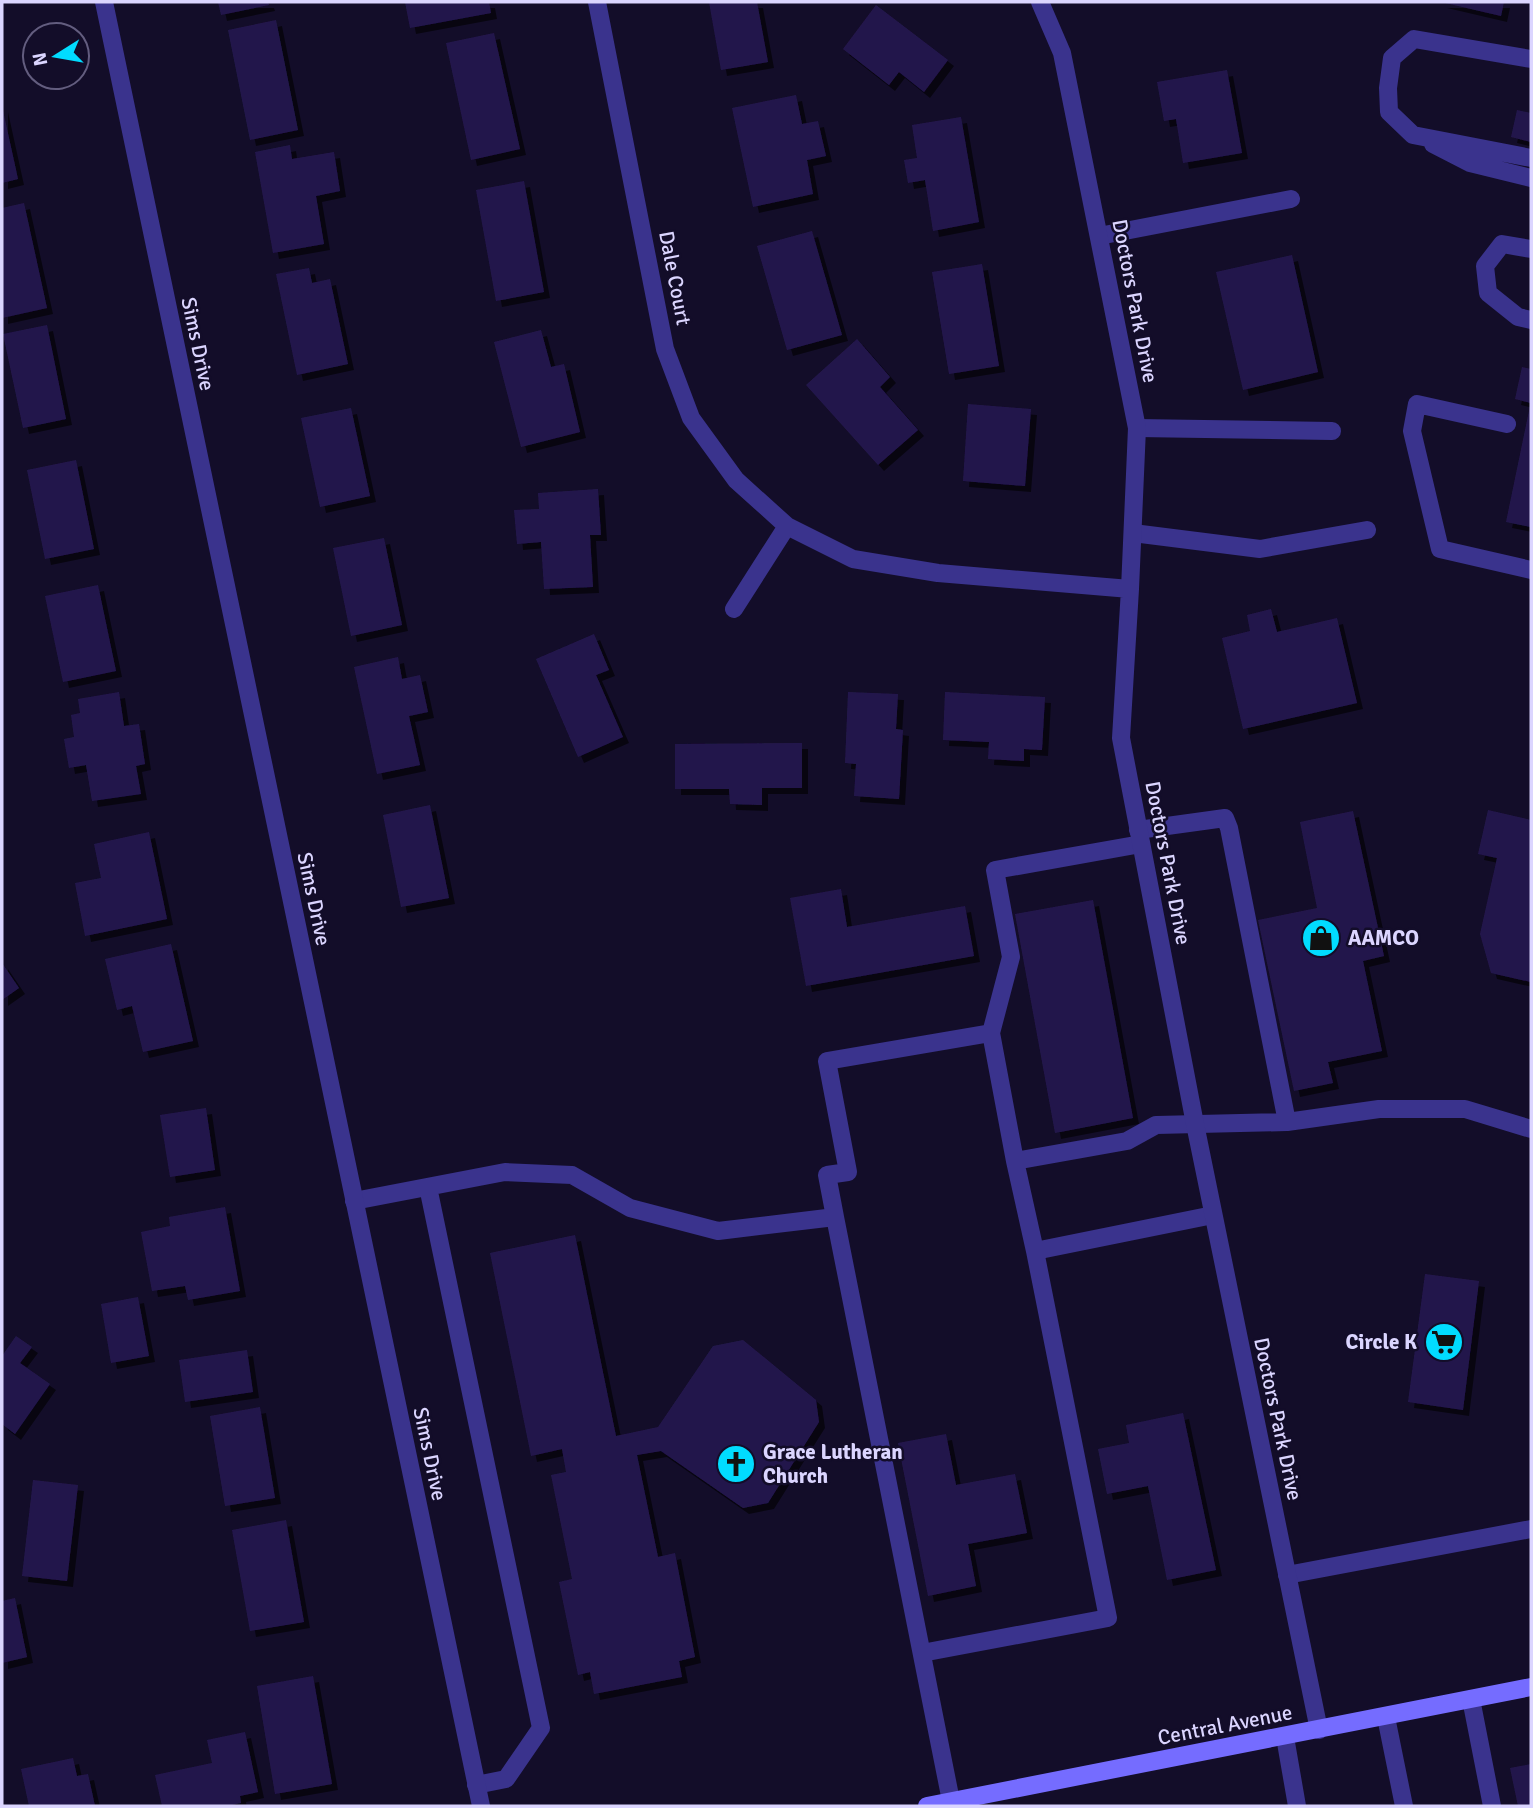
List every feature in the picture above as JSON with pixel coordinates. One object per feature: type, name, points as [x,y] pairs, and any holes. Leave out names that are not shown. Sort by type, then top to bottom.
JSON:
[{"type":"main road","name":"Central Avenue","points":[[927,1806],[1531,1687]]},
{"type":"street","name":"Sims Drive","points":[[104,2],[481,1806]]},
{"type":"street","name":"Dale Court","points":[[597,2],[665,349],[691,418],[736,480],[787,526],[853,559],[938,573],[1130,589]]},
{"type":"street","name":"Doctors Park Drive","points":[[1040,2],[1062,53],[1137,428],[1121,738],[1213,1215],[1319,1730]]},
{"type":"street","points":[[1531,60],[1414,39],[1392,58],[1388,88],[1389,112],[1413,135],[1470,163],[1531,178]]},
{"type":"street","points":[[1413,135],[1531,158]]},
{"type":"street","points":[[1099,236],[1291,199]]},
{"type":"street","points":[[1531,249],[1502,244],[1485,266],[1488,293],[1517,317],[1531,320]]},
{"type":"street","points":[[1507,424],[1417,404],[1412,430],[1440,549],[1531,570]]},
{"type":"street","points":[[1137,428],[1332,431]]},
{"type":"street","points":[[734,609],[787,526]]},
{"type":"street","points":[[1133,533],[1260,549],[1367,530]]},
{"type":"street","points":[[922,1653],[1108,1618],[991,1033],[1011,957],[995,870],[1225,818],[1287,1122]]},
{"type":"street","points":[[951,1801],[827,1175],[848,1172],[827,1061],[991,1033]]},
{"type":"street","points":[[1015,1161],[1127,1141],[1156,1125],[1287,1122],[1379,1109],[1465,1109],[1531,1129]]},
{"type":"street","points":[[354,1201],[505,1172],[572,1175],[630,1208],[718,1231],[835,1217]]},
{"type":"street","points":[[428,1187],[541,1728],[506,1779],[477,1785]]},
{"type":"street","points":[[1035,1251],[1213,1215]]},
{"type":"street","points":[[1287,1575],[1531,1529]]},
{"type":"street","points":[[1471,1699],[1492,1806]]},
{"type":"street","points":[[1386,1717],[1404,1806]]},
{"type":"street","points":[[1284,1737],[1297,1806]]},
{"type":"building","points":[[218,2],[268,2],[269,5],[221,15]]},
{"type":"building","points":[[405,2],[489,2],[491,13],[410,28]]},
{"type":"building","points":[[709,2],[757,2],[768,62],[721,70]]},
{"type":"building","points":[[1441,2],[1504,2],[1501,16]]},
{"type":"building","points":[[876,5],[948,60],[924,92],[899,72],[889,85],[843,49]]},
{"type":"building","points":[[276,20],[298,130],[250,140],[228,30]]},
{"type":"building","points":[[494,33],[520,149],[471,160],[446,43]]},
{"type":"building","points":[[1227,70],[1242,153],[1183,163],[1176,119],[1164,121],[1157,82]]},
{"type":"building","points":[[796,95],[802,124],[818,121],[826,156],[807,160],[813,194],[753,207],[732,108]]},
{"type":"building","points":[[2,106],[18,179],[2,183]]},
{"type":"building","points":[[1517,110],[1531,113],[1531,142],[1511,137]]},
{"type":"building","points":[[961,117],[979,222],[933,231],[925,180],[908,183],[904,160],[917,158],[912,125]]},
{"type":"building","points":[[290,145],[292,159],[334,152],[340,191],[316,196],[324,244],[273,253],[255,152]]},
{"type":"building","points":[[524,181],[544,292],[496,301],[476,190]]},
{"type":"building","points":[[24,203],[47,308],[2,318],[2,208]]},
{"type":"building","points":[[812,231],[842,335],[787,350],[757,246]]},
{"type":"building","points":[[1292,255],[1318,372],[1243,390],[1216,272]]},
{"type":"building","points":[[982,264],[999,366],[949,374],[932,272]]},
{"type":"building","points":[[309,268],[312,283],[330,279],[348,364],[297,375],[276,274]]},
{"type":"building","points":[[47,325],[66,419],[23,428],[3,334]]},
{"type":"building","points":[[541,330],[551,367],[564,364],[580,432],[521,447],[494,342]]},
{"type":"building","points":[[857,339],[890,377],[880,387],[918,430],[878,465],[806,385]]},
{"type":"building","points":[[1522,367],[1531,369],[1531,403],[1515,399]]},
{"type":"building","points":[[968,404],[1031,409],[1025,486],[963,481]]},
{"type":"building","points":[[1531,407],[1531,527],[1506,522]]},
{"type":"building","points":[[351,408],[370,496],[320,507],[301,418]]},
{"type":"building","points":[[76,460],[94,549],[45,559],[27,470]]},
{"type":"building","points":[[598,489],[601,535],[590,535],[593,587],[544,589],[541,542],[517,544],[514,510],[539,509],[538,493]]},
{"type":"building","points":[[384,538],[402,625],[351,636],[333,548]]},
{"type":"building","points":[[98,585],[116,671],[63,682],[45,596]]},
{"type":"building","points":[[1271,609],[1277,632],[1337,618],[1357,703],[1243,729],[1222,638],[1250,631],[1247,615]]},
{"type":"building","points":[[594,634],[609,670],[596,675],[623,737],[578,757],[536,659]]},
{"type":"building","points":[[398,657],[402,679],[420,675],[428,712],[409,716],[420,765],[377,774],[354,667]]},
{"type":"building","points":[[119,692],[124,726],[139,724],[145,764],[136,766],[141,794],[92,801],[86,765],[69,768],[64,739],[74,737],[71,715],[80,713],[78,699]]},
{"type":"building","points":[[848,692],[898,694],[896,729],[903,730],[899,799],[854,796],[856,764],[845,763]]},
{"type":"building","points":[[945,692],[1045,697],[1042,750],[1024,749],[1024,761],[988,759],[989,742],[943,740]]},
{"type":"building","points":[[802,743],[802,788],[762,788],[762,805],[730,804],[729,789],[675,789],[675,744]]},
{"type":"building","points":[[430,805],[449,898],[401,907],[383,815]]},
{"type":"building","points":[[1488,810],[1531,820],[1531,982],[1491,973],[1480,934],[1497,858],[1478,854]]},
{"type":"building","name":"AAMCO","points":[[1353,811],[1384,956],[1363,961],[1382,1051],[1328,1062],[1333,1083],[1294,1091],[1258,920],[1317,908],[1300,822]]},
{"type":"building","points":[[149,832],[167,919],[85,936],[75,883],[101,878],[94,844]]},
{"type":"building","points":[[841,889],[847,927],[965,906],[974,956],[806,986],[790,898]]},
{"type":"building","points":[[1093,900],[1133,1118],[1055,1133],[1015,914]]},
{"type":"building","points":[[171,944],[193,1041],[143,1052],[132,1006],[117,1010],[105,959]]},
{"type":"building","points":[[2,963],[19,988],[2,1000]]},
{"type":"building","points":[[206,1108],[215,1170],[170,1177],[160,1115]]},
{"type":"building","points":[[225,1207],[240,1291],[188,1300],[185,1286],[152,1291],[141,1232],[170,1226],[169,1217]]},
{"type":"building","name":"Grace Lutheran Church","points":[[575,1235],[616,1436],[658,1427],[713,1346],[743,1340],[816,1400],[819,1422],[768,1503],[743,1508],[661,1451],[637,1455],[658,1557],[675,1553],[695,1657],[679,1661],[682,1677],[594,1694],[590,1672],[578,1675],[559,1582],[572,1579],[551,1475],[566,1472],[562,1449],[531,1456],[490,1253]]},
{"type":"building","name":"Circle K","points":[[1425,1274],[1479,1281],[1463,1410],[1408,1402]]},
{"type":"building","points":[[138,1297],[149,1356],[111,1363],[101,1304]]},
{"type":"building","points":[[16,1336],[32,1347],[20,1363],[50,1384],[15,1434],[2,1424],[2,1356]]},
{"type":"building","points":[[247,1350],[253,1392],[185,1402],[179,1360]]},
{"type":"building","points":[[260,1407],[275,1498],[225,1506],[210,1416]]},
{"type":"building","points":[[1183,1413],[1216,1570],[1167,1580],[1148,1486],[1107,1494],[1098,1449],[1129,1443],[1126,1425]]},
{"type":"building","points":[[946,1434],[956,1485],[1015,1474],[1027,1533],[968,1544],[976,1586],[928,1596],[898,1443]]},
{"type":"building","points":[[33,1480],[78,1485],[67,1581],[22,1576]]},
{"type":"building","points":[[286,1520],[304,1622],[250,1631],[232,1530]]},
{"type":"building","points":[[15,1598],[27,1657],[2,1663],[2,1601]]},
{"type":"building","points":[[313,1676],[332,1784],[275,1794],[257,1686]]},
{"type":"building","points":[[245,1732],[258,1792],[240,1796],[241,1803],[227,1806],[162,1806],[155,1775],[212,1763],[207,1740]]},
{"type":"building","points":[[73,1758],[77,1776],[88,1774],[95,1806],[29,1806],[21,1769]]},
{"type":"building","points":[[1531,1764],[1531,1806],[1518,1806],[1510,1768]]},
{"type":"place","name":"AAMCO","points":[[1321,938]]},
{"type":"place","name":"Circle K","points":[[1444,1342]]},
{"type":"place","name":"Grace Lutheran Church","points":[[736,1464]]}]
